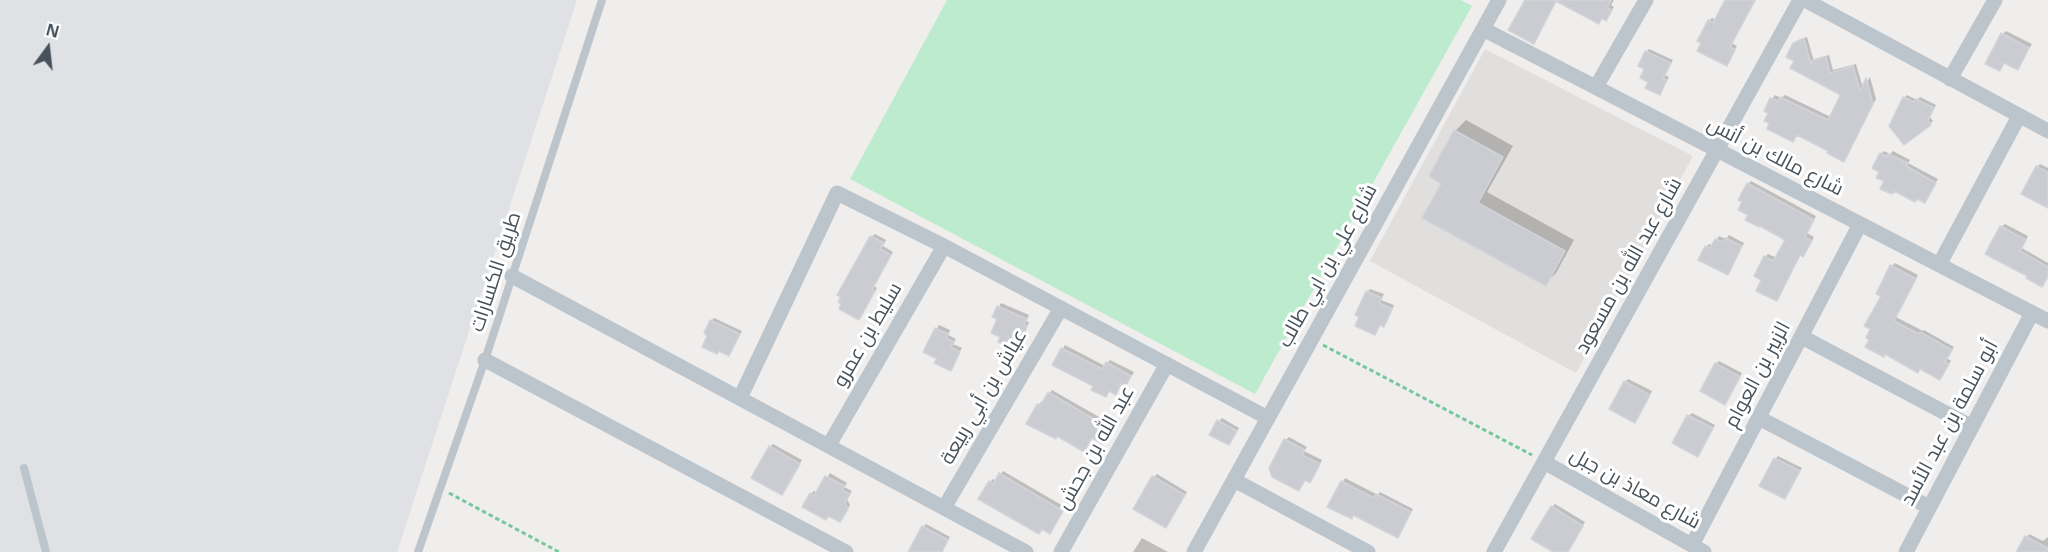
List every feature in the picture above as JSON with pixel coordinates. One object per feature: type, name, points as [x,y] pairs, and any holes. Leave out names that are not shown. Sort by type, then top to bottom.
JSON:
[{"type":"street","name":"شارع علي بن ابي طالب","points":[[1194,552],[1499,0]]},
{"type":"street","points":[[1596,87],[1646,0]]},
{"type":"street","points":[[1802,0],[2048,131]]},
{"type":"street","name":"شارع عبد الله بن مسعود","points":[[1494,552],[1802,0]]},
{"type":"street","points":[[1950,79],[1995,0]]},
{"type":"street","name":"شارع مالك بن أنس","points":[[1483,29],[2048,321]]},
{"type":"street","points":[[1939,265],[2019,116]]},
{"type":"street","points":[[740,398],[837,193],[944,246],[1268,418]]},
{"type":"street","name":"الزبير بن العوام","points":[[1698,549],[1759,418],[1860,224]]},
{"type":"street","name":"سليط بن عمرو","points":[[829,445],[944,246]]},
{"type":"street","points":[[512,276],[1026,552]]},
{"type":"street","name":"عياش بن أبي ربيعة","points":[[944,508],[1061,308]]},
{"type":"street","name":"أبو سلمة بن عبد الأسد","points":[[1906,552],[2032,313]]},
{"type":"street","points":[[1802,337],[1972,427]]},
{"type":"street","points":[[485,360],[846,552]]},
{"type":"street","name":"عبد الله بن جحش","points":[[1061,552],[1167,364]]},
{"type":"street","points":[[1759,418],[1929,507]]},
{"type":"street","name":"شارع معاذ بن جبل","points":[[1544,462],[1698,549]]},
{"type":"street","points":[[1234,480],[1368,552]]},
{"type":"lane","name":"طريق الكسارات","points":[[418,552],[485,360],[602,0]]},
{"type":"lane","points":[[24,468],[46,552]]},
{"type":"path","points":[[1312,339],[1544,462]]},
{"type":"path","points":[[440,488],[559,552]]},
{"type":"shaded area","points":[[0,0],[577,0],[397,552],[0,552]]},
{"type":"shaded area","points":[[1485,49],[1693,156],[1576,373],[1370,261]]},
{"type":"green space","points":[[947,0],[1461,0],[1472,6],[1255,394],[850,179]]},
{"type":"building","points":[[1525,0],[1611,0],[1607,8],[1612,10],[1606,21],[1602,18],[1599,24],[1556,1],[1534,44],[1508,30]]},
{"type":"building","points":[[1725,0],[1755,0],[1730,47],[1735,50],[1727,66],[1697,51],[1701,43],[1697,41],[1708,20],[1713,23]]},
{"type":"building","points":[[2001,33],[2029,48],[2018,70],[2004,63],[2000,71],[1985,64]]},
{"type":"building","points":[[1804,39],[1811,64],[1813,60],[1826,57],[1830,73],[1853,66],[1860,91],[1866,78],[1873,104],[1844,162],[1797,135],[1793,142],[1767,129],[1769,123],[1764,121],[1768,113],[1764,111],[1770,98],[1778,101],[1780,97],[1828,120],[1840,96],[1790,68],[1794,61],[1786,57],[1793,43]]},
{"type":"building","points":[[1645,51],[1671,63],[1663,79],[1667,80],[1660,95],[1645,88],[1648,82],[1640,78],[1644,69],[1638,66]]},
{"type":"building","points":[[1903,97],[1914,102],[1916,99],[1934,108],[1928,121],[1931,125],[1904,145],[1889,126]]},
{"type":"building","points":[[1454,130],[1503,157],[1478,203],[1565,251],[1546,286],[1422,218],[1441,184],[1429,176]]},
{"type":"building","points":[[1880,153],[1908,163],[1906,166],[1936,183],[1925,203],[1917,199],[1915,202],[1894,191],[1892,194],[1880,189],[1884,181],[1876,178],[1879,172],[1872,168]]},
{"type":"building","points":[[2036,166],[2048,172],[2048,208],[2021,194]]},
{"type":"building","points":[[1747,183],[1814,220],[1805,237],[1812,241],[1803,257],[1800,255],[1777,301],[1756,291],[1761,280],[1754,276],[1764,256],[1773,261],[1785,240],[1745,220],[1748,215],[1738,210],[1742,202],[1738,200]]},
{"type":"building","points":[[2000,226],[2026,240],[2020,251],[2048,267],[2048,277],[2042,287],[2026,278],[2027,276],[1985,254]]},
{"type":"building","points":[[870,236],[884,243],[880,249],[891,255],[859,320],[839,309],[841,304],[838,302],[841,297],[837,295]]},
{"type":"building","points":[[1725,238],[1742,246],[1728,275],[1698,260],[1705,246],[1710,248],[1715,239],[1723,242]]},
{"type":"building","points":[[1890,265],[1916,279],[1894,321],[1952,350],[1945,362],[1949,364],[1940,380],[1920,369],[1918,373],[1885,354],[1884,357],[1865,347],[1869,340],[1866,338],[1870,329],[1864,326],[1881,296],[1876,294]]},
{"type":"building","points":[[1366,291],[1382,298],[1379,303],[1392,309],[1384,327],[1380,325],[1375,335],[1355,326],[1359,317],[1355,315]]},
{"type":"building","points":[[997,306],[1027,319],[1022,338],[1020,336],[1014,349],[998,342],[1000,337],[991,333],[997,319],[992,317]]},
{"type":"building","points":[[710,320],[740,334],[729,356],[719,351],[717,354],[702,347],[707,336],[704,333]]},
{"type":"building","points":[[935,328],[948,334],[946,338],[954,342],[951,347],[960,352],[951,371],[934,363],[937,359],[923,352]]},
{"type":"building","points":[[1061,348],[1102,369],[1106,362],[1131,376],[1126,386],[1121,384],[1116,395],[1109,391],[1106,397],[1091,390],[1093,386],[1052,365]]},
{"type":"building","points":[[1715,363],[1740,377],[1725,405],[1700,391]]},
{"type":"building","points":[[1624,381],[1650,395],[1635,423],[1609,409]]},
{"type":"building","points":[[1048,392],[1111,429],[1102,444],[1092,438],[1084,452],[1057,436],[1056,439],[1026,424],[1037,404],[1040,406]]},
{"type":"building","points":[[1687,415],[1713,428],[1698,457],[1672,443]]},
{"type":"building","points":[[1217,420],[1237,431],[1229,445],[1209,435]]},
{"type":"building","points":[[1284,439],[1305,450],[1302,455],[1320,464],[1310,483],[1305,480],[1299,491],[1272,477],[1269,468]]},
{"type":"building","points":[[769,446],[800,464],[782,495],[751,478]]},
{"type":"building","points":[[1774,458],[1800,471],[1785,499],[1759,486]]},
{"type":"building","points":[[999,473],[1063,511],[1050,534],[1042,529],[1039,534],[978,499],[989,481],[993,484]]},
{"type":"building","points":[[825,476],[845,486],[842,490],[850,494],[845,503],[848,509],[840,522],[828,516],[826,520],[802,507],[810,493],[814,496]]},
{"type":"building","points":[[1152,476],[1185,495],[1166,528],[1133,509]]},
{"type":"building","points":[[1341,481],[1374,498],[1376,494],[1411,512],[1398,538],[1353,515],[1352,519],[1327,507]]},
{"type":"building","points":[[1551,506],[1583,526],[1568,552],[1553,552],[1531,539]]},
{"type":"building","points":[[922,526],[948,540],[942,552],[908,552]]},
{"type":"building","points":[[2025,536],[2048,548],[2048,552],[2016,552]]}]
